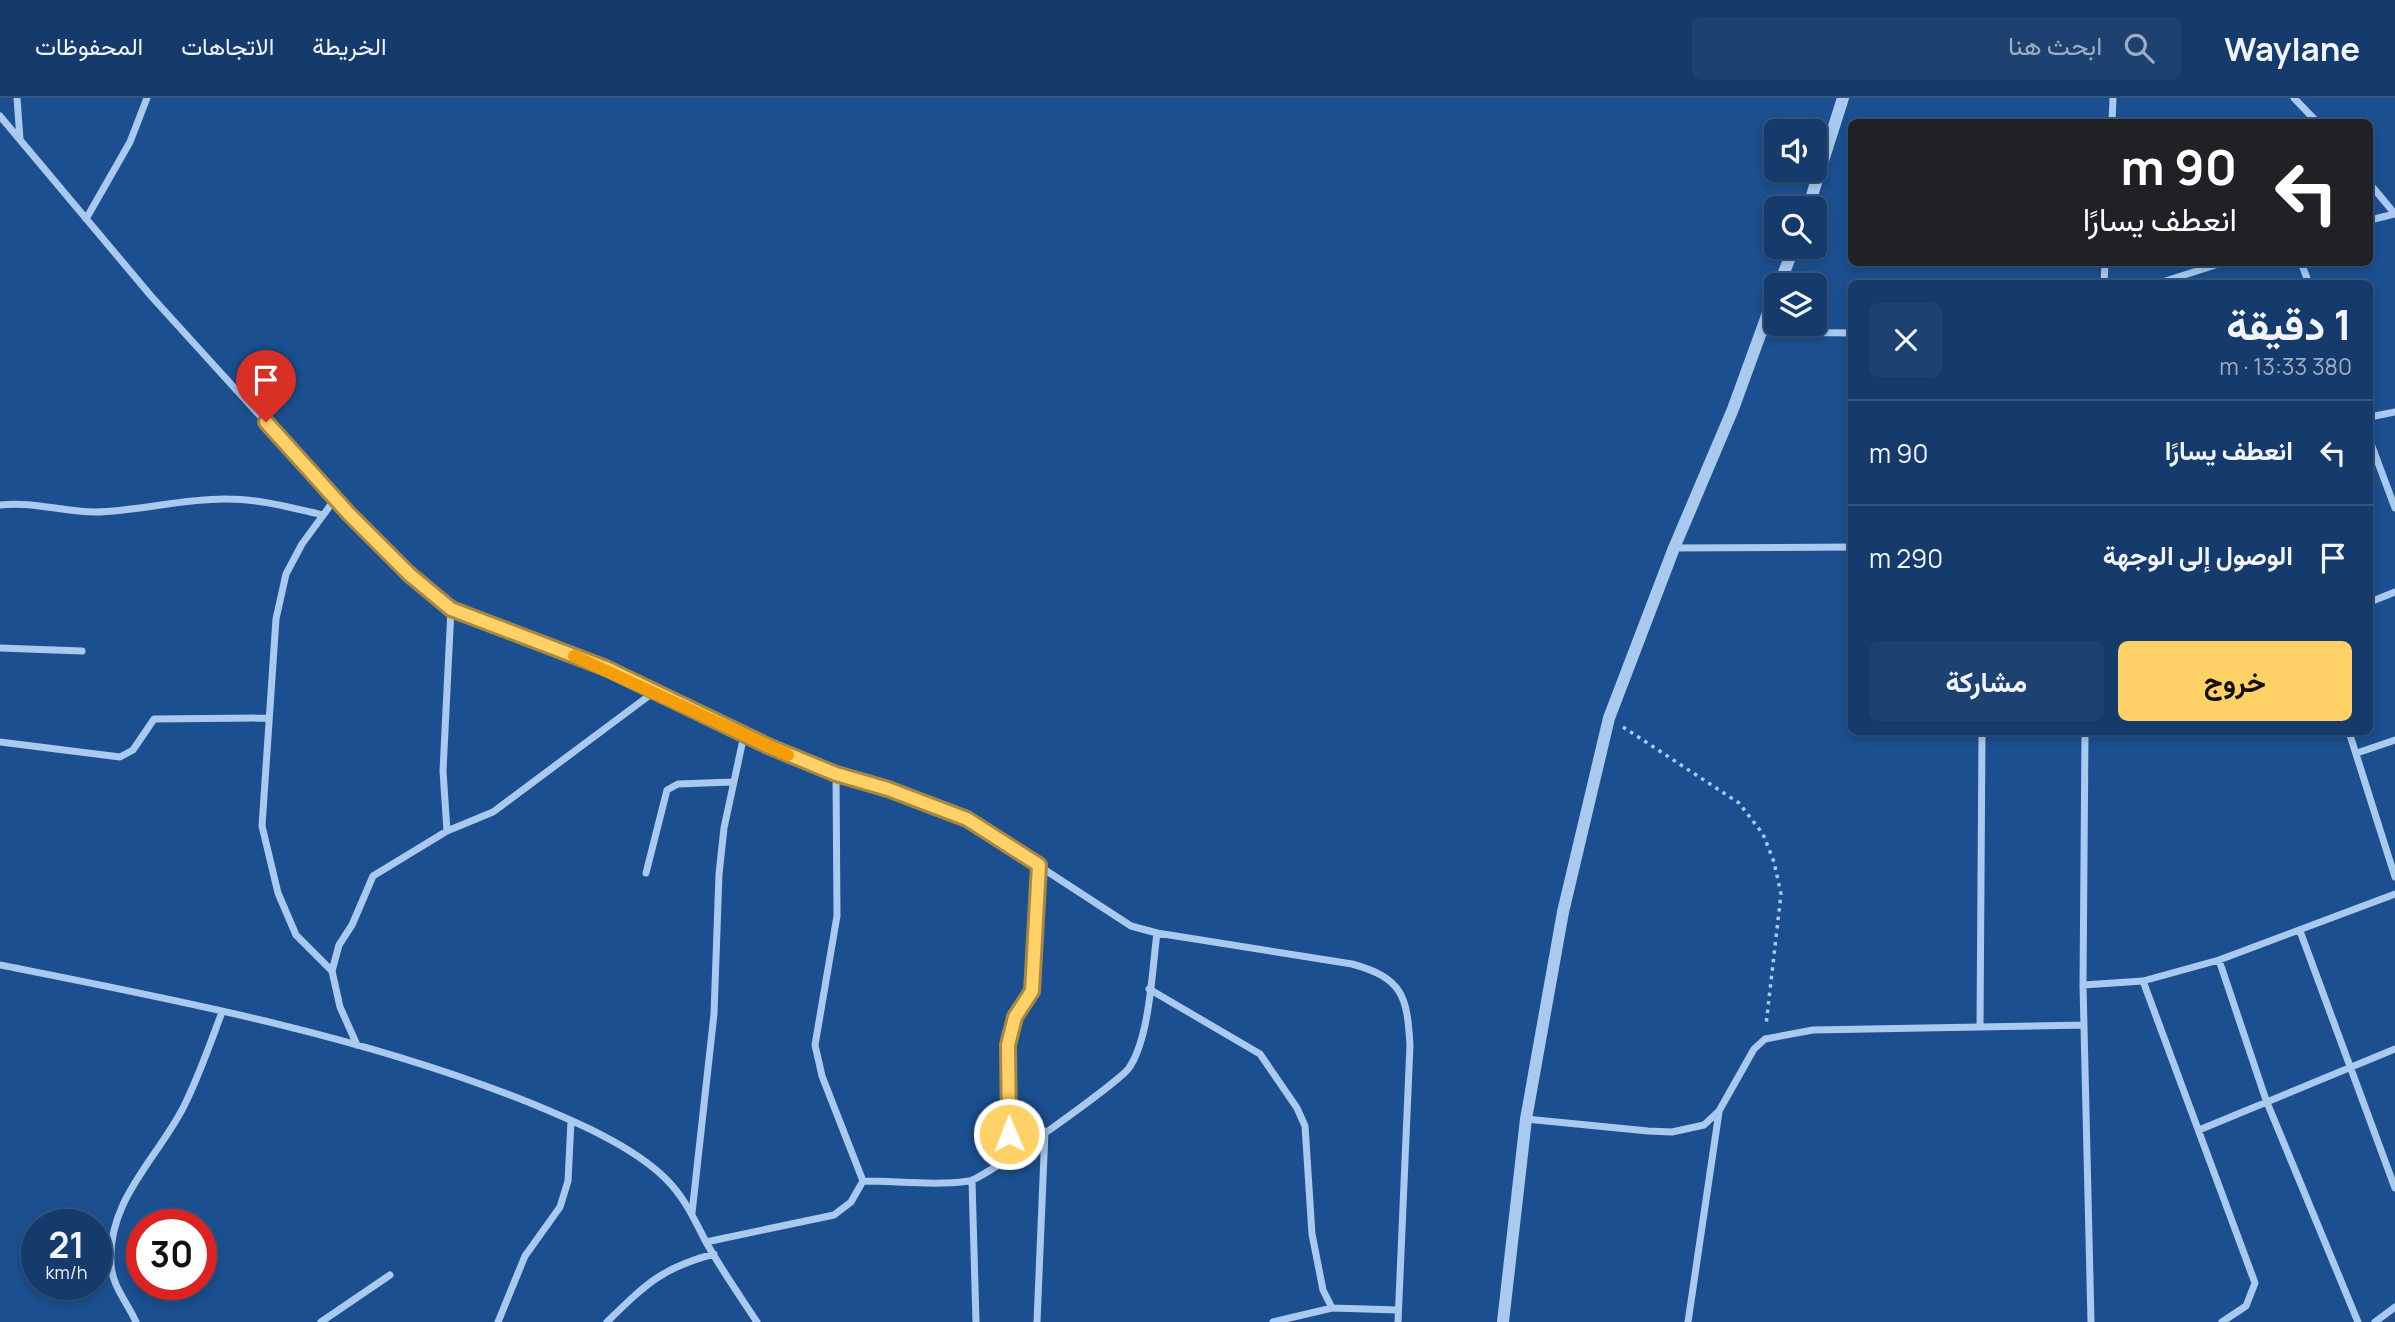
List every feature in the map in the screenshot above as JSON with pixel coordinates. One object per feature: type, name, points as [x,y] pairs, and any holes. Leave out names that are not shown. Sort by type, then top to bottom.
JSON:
[{"type":"street","points":[[17,98],[20,139]]},
{"type":"street","points":[[86,219],[130,142],[147,98]]},
{"type":"street","points":[[1812,196],[1843,98]]},
{"type":"street","points":[[2112,119],[2113,98]]},
{"type":"street","points":[[2294,98],[2313,119]]},
{"type":"street","points":[[0,116],[86,219],[335,499],[409,574],[451,609],[606,668],[744,735],[836,774],[888,789],[967,819],[1131,926],[1157,933],[1352,964],[1376,971],[1401,992],[1408,1011],[1410,1045],[1398,1322]]},
{"type":"street","points":[[2373,188],[2395,214],[2373,219]]},
{"type":"street","points":[[2169,280],[2212,266]]},
{"type":"street","points":[[1503,1322],[1527,1119],[1563,912],[1609,718],[1674,548],[1733,409],[1764,322]]},
{"type":"street","points":[[1760,332],[1848,333]]},
{"type":"street","points":[[2373,416],[2395,412]]},
{"type":"street","points":[[2373,449],[2395,508]]},
{"type":"street","points":[[0,505],[30,502],[91,512],[228,499],[272,503],[323,515]]},
{"type":"street","points":[[332,971],[296,935],[267,855],[262,826],[276,619],[286,574],[302,544],[335,499]]},
{"type":"street","points":[[1674,548],[1848,547]]},
{"type":"street","points":[[2373,600],[2395,592]]},
{"type":"street","points":[[447,831],[443,771],[451,609]]},
{"type":"street","points":[[0,648],[82,651]]},
{"type":"street","points":[[357,1045],[340,1007],[332,971],[339,945],[352,925],[373,876],[447,831],[493,812],[654,692]]},
{"type":"street","points":[[0,742],[120,757],[133,750],[154,719],[269,718]]},
{"type":"street","points":[[692,1213],[714,1014],[719,874],[732,782],[744,735]]},
{"type":"street","points":[[1980,1027],[1982,735]]},
{"type":"street","points":[[2085,735],[2083,985],[2091,1322]]},
{"type":"street","points":[[2350,735],[2395,877]]},
{"type":"street","points":[[2357,753],[2395,740]]},
{"type":"street","points":[[836,774],[837,916],[815,1045],[822,1076],[863,1181]]},
{"type":"street","points":[[646,873],[667,790],[678,784],[732,782]]},
{"type":"street","points":[[1009,1157],[1008,1045],[1015,1017],[1032,991],[1039,865]]},
{"type":"street","points":[[2083,985],[2143,981],[2219,960],[2395,894]]},
{"type":"street","points":[[2300,931],[2395,1188]]},
{"type":"street","points":[[863,1181],[972,1181],[1009,1157],[1129,1068],[1139,1046],[1157,933]]},
{"type":"street","points":[[2219,960],[2266,1100],[2358,1322]]},
{"type":"street","points":[[0,965],[222,1012],[357,1045],[443,1069],[571,1121],[603,1137],[665,1178],[692,1213],[713,1254],[757,1322]]},
{"type":"street","points":[[2143,981],[2255,1283],[2246,1306],[2222,1322]]},
{"type":"street","points":[[1149,989],[1260,1054],[1297,1108],[1305,1126],[1312,1234],[1323,1290],[1332,1308]]},
{"type":"street","points":[[136,1322],[117,1289],[111,1265],[116,1227],[126,1195],[183,1108],[222,1012]]},
{"type":"street","points":[[1527,1119],[1672,1132],[1704,1125],[1719,1111],[1754,1049],[1765,1040],[1813,1030],[2084,1025]]},
{"type":"street","points":[[2199,1130],[2266,1100],[2395,1049]]},
{"type":"street","points":[[1688,1322],[1719,1111]]},
{"type":"street","points":[[498,1322],[525,1256],[560,1207],[568,1181],[571,1121]]},
{"type":"street","points":[[1037,1322],[1045,1131]]},
{"type":"street","points":[[706,1242],[834,1216],[851,1202],[863,1181]]},
{"type":"street","points":[[972,1181],[976,1322]]},
{"type":"street","points":[[607,1322],[638,1290],[664,1271],[713,1254]]},
{"type":"street","points":[[321,1322],[390,1275]]},
{"type":"street","points":[[2375,1322],[2395,1307]]},
{"type":"street","points":[[1273,1322],[1332,1308],[1398,1310]]},
{"type":"path","points":[[1609,718],[1739,803],[1763,834],[1774,862],[1781,894],[1765,1040]]},
{"type":"slow traffic","points":[[574,656],[606,668],[788,755]]},
{"type":"route","points":[[266,422],[349,514],[409,574],[451,609],[606,668],[768,746],[836,774],[888,789],[967,819],[1039,865],[1034,981],[1027,1002],[1015,1017],[1008,1045],[1009,1134]]}]
